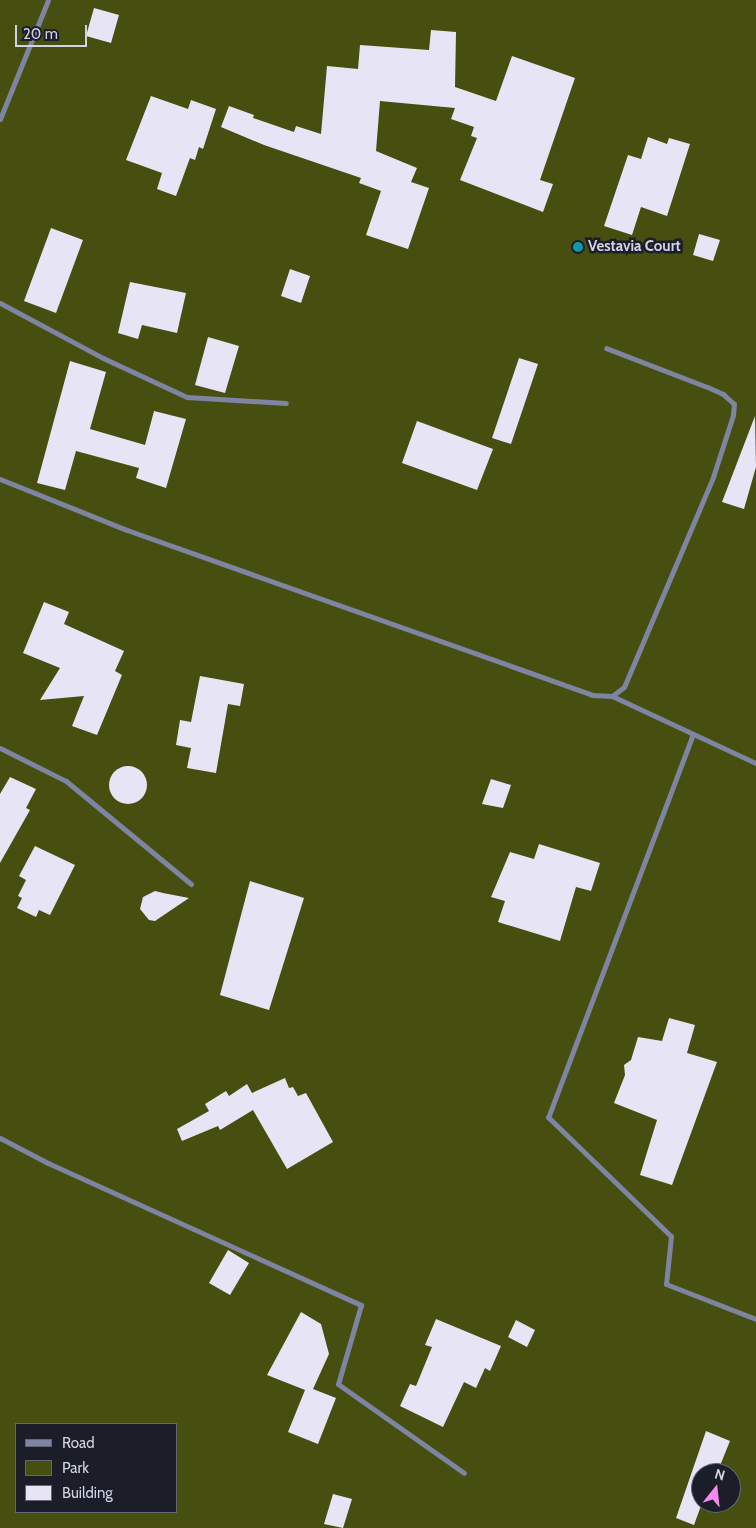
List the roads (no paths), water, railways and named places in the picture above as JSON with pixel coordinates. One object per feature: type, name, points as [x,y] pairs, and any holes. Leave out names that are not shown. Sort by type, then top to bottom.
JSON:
[{"type":"street","points":[[0,119],[48,0]]},
{"type":"street","points":[[0,304],[103,358],[187,397],[286,403]]},
{"type":"street","points":[[606,348],[723,394],[734,404],[734,415],[709,486],[624,687],[612,696]]},
{"type":"street","points":[[0,479],[127,530],[583,692],[612,696],[756,763]]},
{"type":"street","points":[[693,734],[548,1117],[671,1236],[666,1284],[756,1319]]},
{"type":"street","points":[[0,748],[66,781],[191,884]]},
{"type":"street","points":[[0,1138],[57,1167],[361,1305],[338,1384],[464,1473]]},
{"type":"place","name":"Vestavia Court","points":[[578,247]]}]
